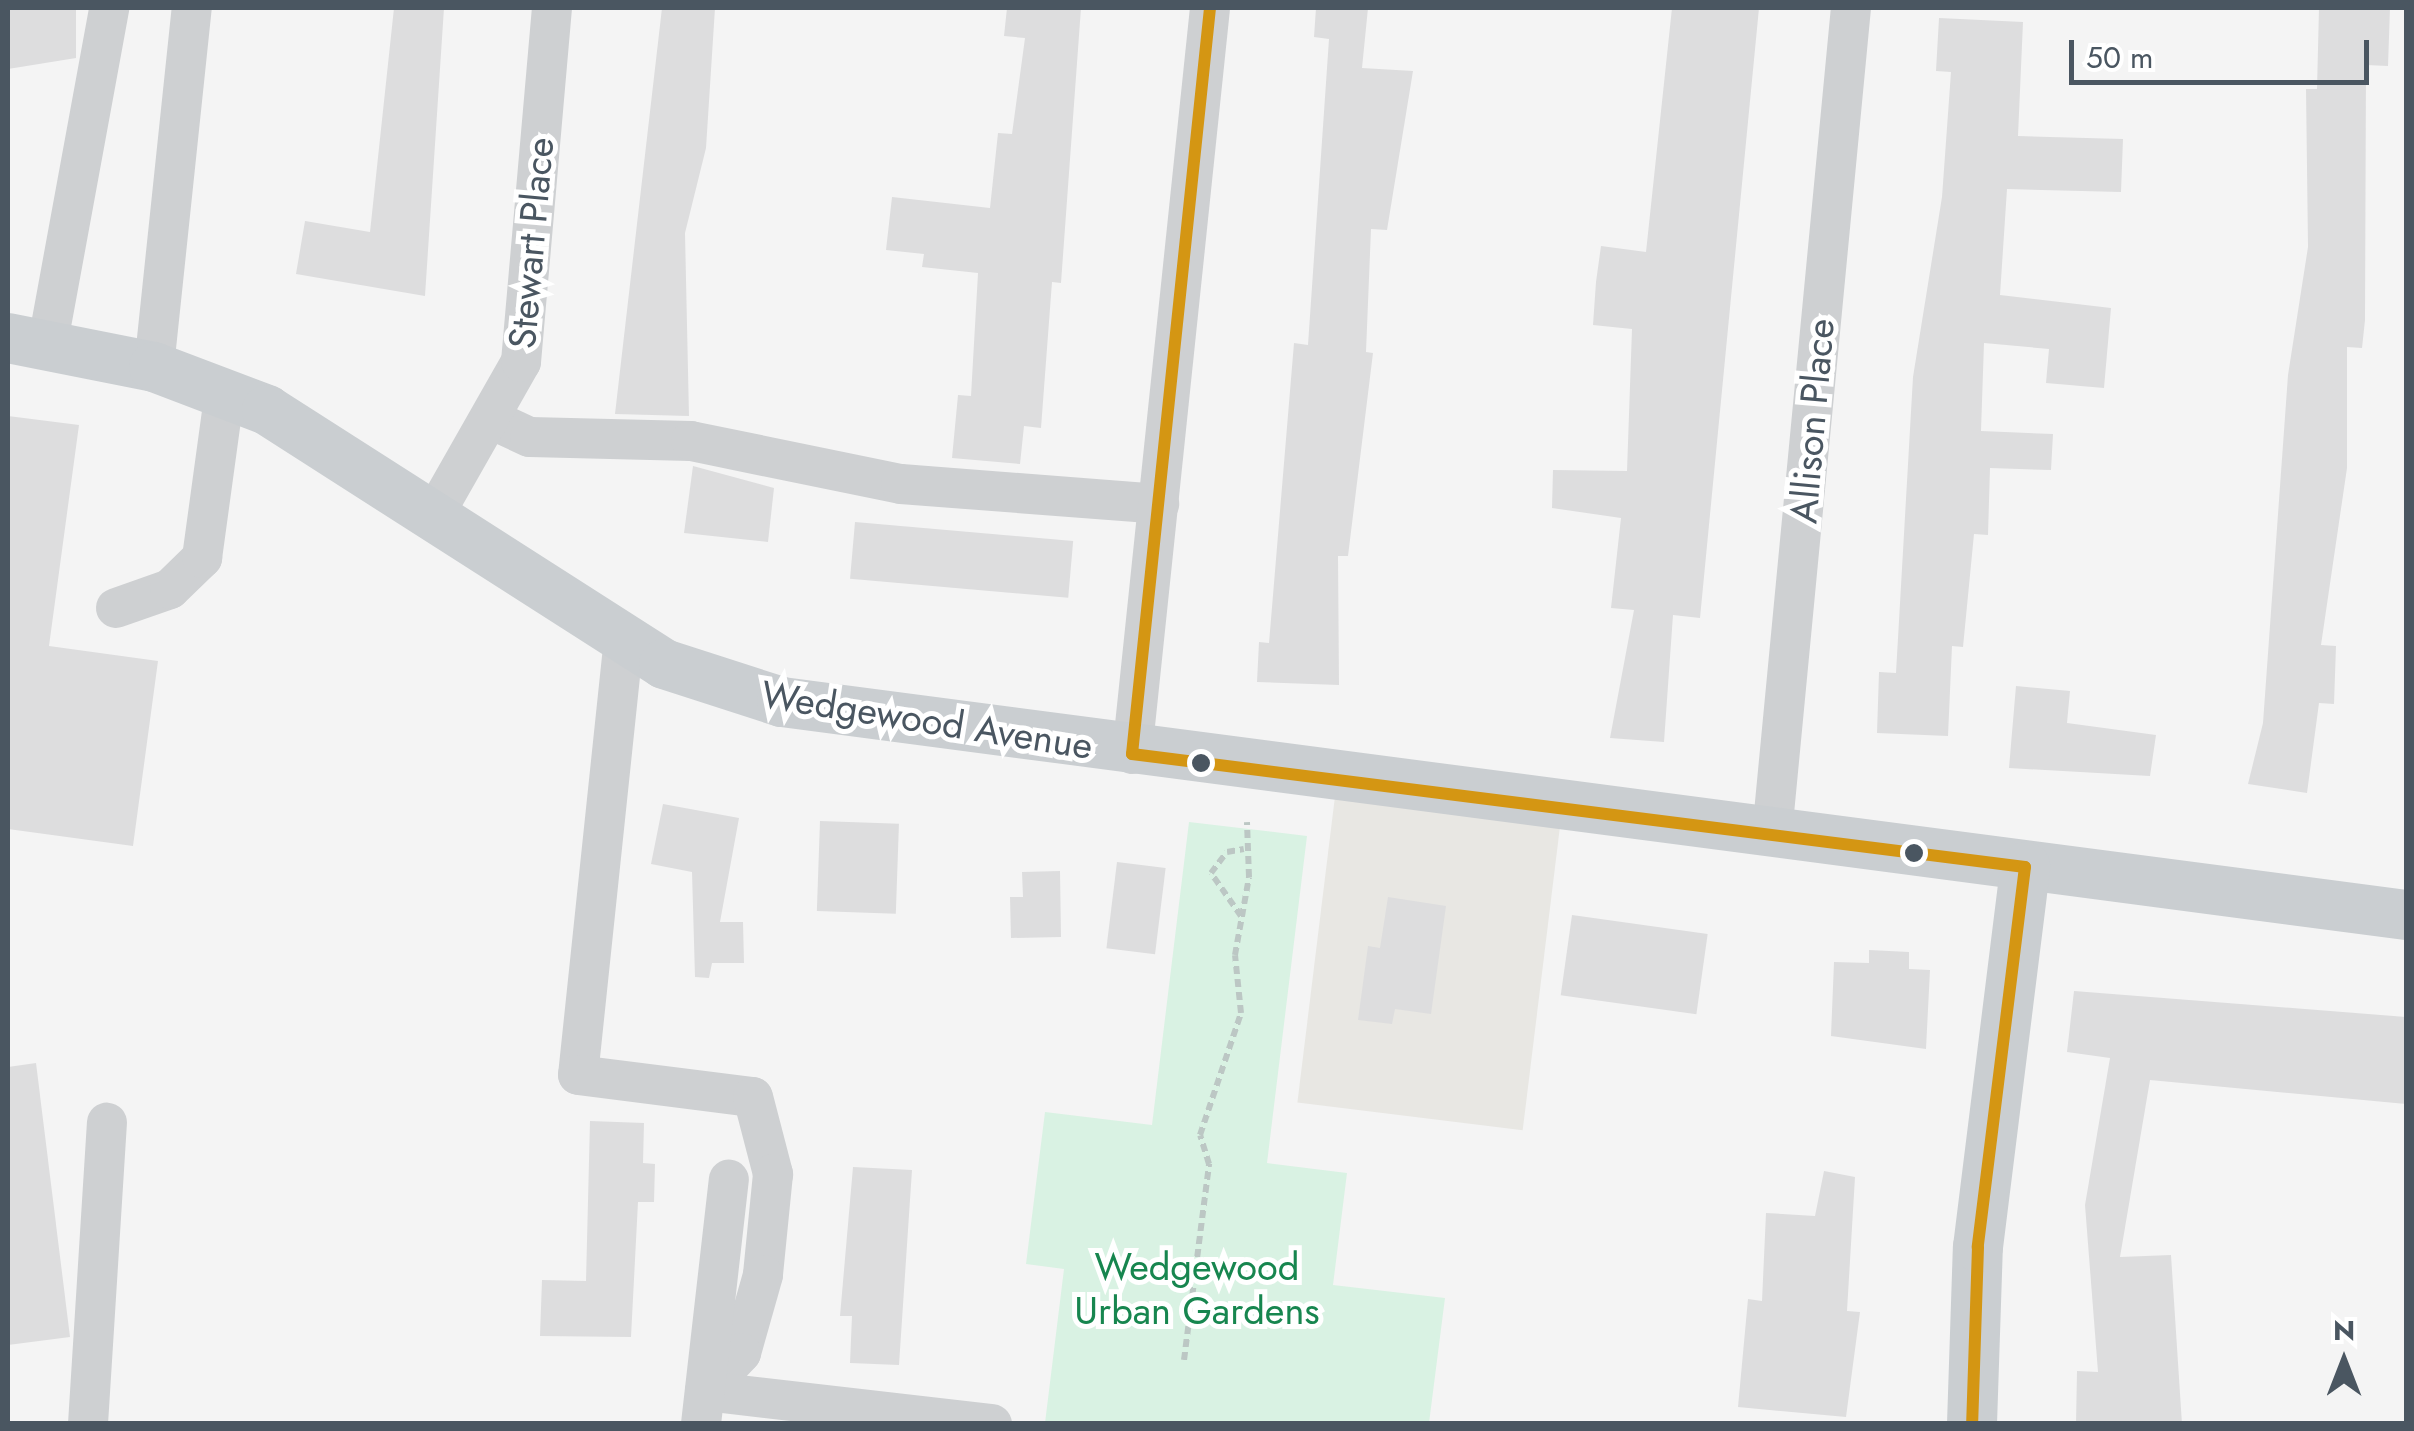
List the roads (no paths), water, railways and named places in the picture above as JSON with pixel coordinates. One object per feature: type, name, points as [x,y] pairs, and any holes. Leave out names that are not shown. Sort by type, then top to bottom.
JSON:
[{"type":"main road","name":"Wedgewood Avenue","points":[[28,340],[154,367],[225,391],[434,515],[664,664],[782,702],[1132,754],[2406,915]]},
{"type":"main road","points":[[1972,1424],[1978,1247],[2025,867]]},
{"type":"street","points":[[28,340],[110,8]]},
{"type":"street","points":[[154,367],[192,8]]},
{"type":"street","name":"Stewart Place","points":[[434,515],[495,421],[521,362],[552,8]]},
{"type":"street","points":[[1132,754],[1210,8]]},
{"type":"street","name":"Allison Place","points":[[1772,834],[1851,8]]},
{"type":"street","points":[[116,608],[170,589],[202,558],[225,391]]},
{"type":"street","points":[[495,421],[530,437],[692,441],[901,484],[1159,504]]},
{"type":"street","points":[[624,638],[578,1075],[752,1096],[773,1174],[764,1275],[741,1353],[703,1407]]},
{"type":"street","points":[[88,1424],[107,1123]]},
{"type":"street","points":[[703,1407],[729,1180]]},
{"type":"street","points":[[703,1407],[992,1424]]},
{"type":"park label","name":"Wedgewood Urban Gardens","points":[[1197,1289]]}]
